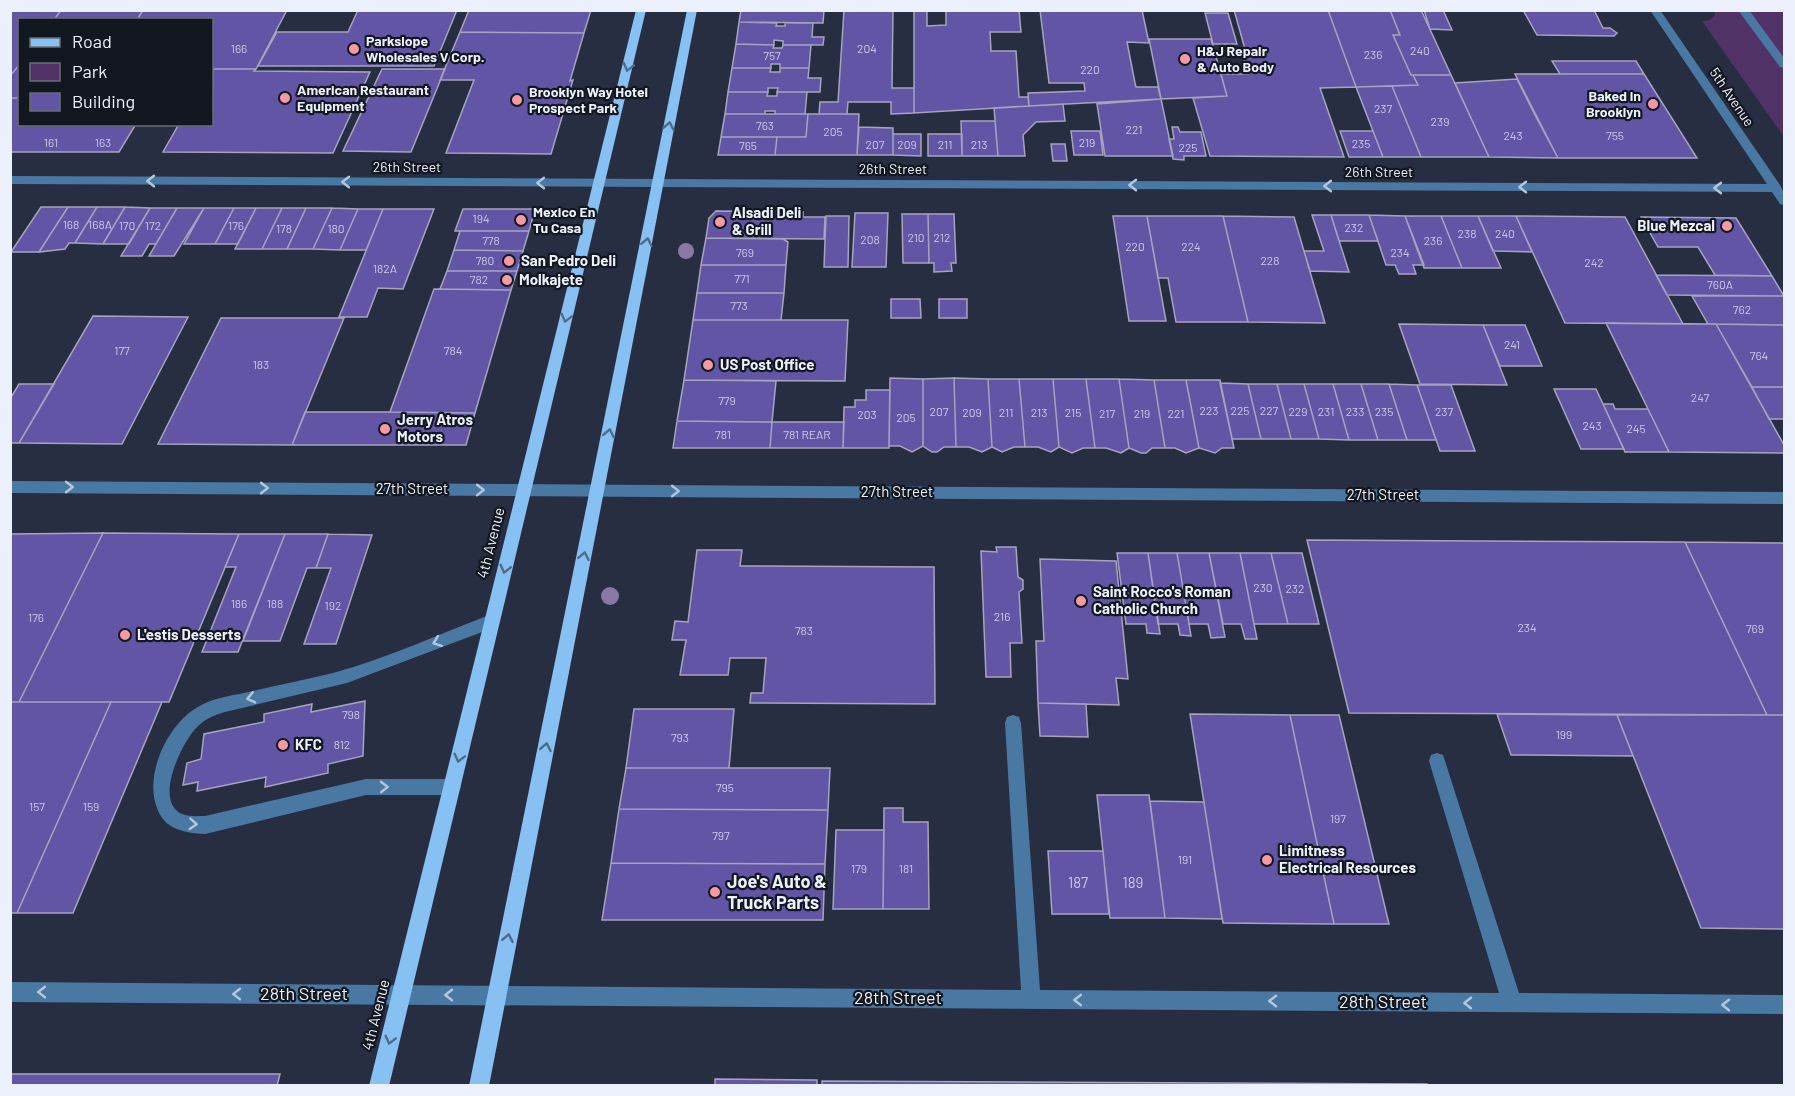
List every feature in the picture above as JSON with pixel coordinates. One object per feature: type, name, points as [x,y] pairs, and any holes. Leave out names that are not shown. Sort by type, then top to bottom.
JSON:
[{"type":"main road","name":"4th Avenue","points":[[379,1086],[641,10]]},
{"type":"main road","points":[[479,1086],[692,10]]},
{"type":"street","name":"5th Avenue","points":[[1655,10],[1785,201]]},
{"type":"street","points":[[1743,10],[1785,65]]},
{"type":"street","name":"26th Street","points":[[10,180],[1776,188]]},
{"type":"street","name":"27th Street","points":[[10,487],[1785,498]]},
{"type":"street","points":[[452,787],[366,787],[205,825],[185,825],[171,817],[164,806],[163,780],[173,744],[201,713],[223,705],[347,676],[492,621]]},
{"type":"street","points":[[1013,723],[1031,999]]},
{"type":"street","points":[[1437,761],[1512,1003]]},
{"type":"street","name":"28th Street","points":[[10,992],[1785,1005]]},
{"type":"green space","points":[[1714,11],[1784,11],[1784,137],[1702,21],[1710,20],[1715,15]]},
{"type":"building","points":[[10,10],[61,10],[55,18],[18,18],[18,66],[10,76]]},
{"type":"building","points":[[61,10],[143,10],[138,18],[55,18]]},
{"type":"building","points":[[143,10],[287,10],[256,69],[213,69],[213,18],[138,18]]},
{"type":"building","name":"Parkslope Wholesales V Corp.","points":[[358,10],[457,10],[434,66],[258,66],[277,32],[348,32]]},
{"type":"building","points":[[469,10],[591,10],[584,33],[460,32]]},
{"type":"building","points":[[741,10],[824,10],[823,23],[739,22]]},
{"type":"building","points":[[844,10],[893,10],[892,88],[914,88],[914,113],[891,114],[891,102],[848,102],[847,114],[819,114],[820,102],[838,102]]},
{"type":"building","points":[[914,10],[927,10],[927,26],[946,25],[946,10],[1019,10],[1021,32],[990,32],[991,51],[1016,51],[1019,97],[1028,97],[1029,106],[914,113]]},
{"type":"building","points":[[1040,10],[1142,10],[1149,43],[1127,42],[1135,83],[1136,87],[1158,87],[1161,99],[1029,106],[1028,93],[1085,91],[1084,83],[1049,83]]},
{"type":"building","points":[[1234,10],[1328,10],[1356,87],[1320,88],[1344,157],[1210,156],[1193,98],[1227,96],[1221,74],[1248,74],[1241,49],[1245,49]]},
{"type":"building","points":[[1328,10],[1390,10],[1400,35],[1393,35],[1418,85],[1356,87]]},
{"type":"building","points":[[1390,10],[1421,10],[1451,75],[1411,75],[1393,35],[1400,35]]},
{"type":"building","points":[[1424,10],[1443,10],[1452,30],[1430,29]]},
{"type":"building","points":[[1523,10],[1594,10],[1603,28],[1610,28],[1617,33],[1614,36],[1537,35]]},
{"type":"building","points":[[1205,13],[1228,13],[1237,44],[1213,44]]},
{"type":"building","points":[[739,22],[777,23],[776,26],[785,26],[785,23],[813,23],[812,37],[824,37],[823,45],[783,45],[783,41],[774,40],[774,45],[736,44]]},
{"type":"building","name":"Brooklyn Way Hotel Prospect Park","points":[[460,32],[584,33],[551,154],[446,153],[474,80],[440,80]]},
{"type":"building","name":"H&J Repair & Auto Body","points":[[1149,39],[1211,39],[1227,96],[1161,99]]},
{"type":"building","points":[[736,44],[774,45],[773,48],[782,48],[783,45],[811,45],[809,68],[780,68],[780,64],[771,64],[771,68],[732,68]]},
{"type":"building","points":[[1552,61],[1636,61],[1644,74],[1560,74]]},
{"type":"building","points":[[18,66],[18,98],[10,98],[10,76]]},
{"type":"building","points":[[732,68],[771,68],[770,72],[780,72],[780,68],[809,68],[808,78],[821,78],[820,92],[777,92],[778,88],[768,88],[768,92],[728,92]]},
{"type":"building","name":"American Restaurant Equipment","points":[[213,69],[370,72],[333,153],[163,152],[178,126],[213,126]]},
{"type":"building","points":[[382,69],[445,69],[411,152],[343,151]]},
{"type":"building","points":[[1515,74],[1644,74],[1697,158],[1558,158]]},
{"type":"building","points":[[1413,75],[1451,75],[1489,157],[1421,157],[1392,86],[1418,85]]},
{"type":"building","points":[[1517,79],[1558,158],[1489,157],[1455,83]]},
{"type":"building","points":[[1392,86],[1421,157],[1383,157],[1356,87]]},
{"type":"building","points":[[728,92],[768,92],[767,96],[777,96],[777,92],[807,92],[805,114],[775,114],[775,111],[765,111],[765,114],[725,114]]},
{"type":"building","points":[[10,98],[18,98],[18,126],[135,126],[119,152],[10,152]]},
{"type":"building","points":[[1161,99],[1173,156],[1105,156],[1097,104]]},
{"type":"building","points":[[1063,104],[1065,121],[1036,122],[1023,135],[1025,156],[998,156],[994,108]]},
{"type":"building","points":[[725,114],[808,114],[806,137],[721,137]]},
{"type":"building","points":[[808,114],[859,114],[857,155],[775,155],[777,137],[806,137]]},
{"type":"building","points":[[961,121],[995,121],[998,156],[962,156]]},
{"type":"building","points":[[859,127],[893,128],[893,155],[857,155]]},
{"type":"building","points":[[1172,127],[1178,127],[1180,132],[1201,132],[1206,156],[1184,156],[1184,160],[1173,159],[1169,139],[1174,139]]},
{"type":"building","points":[[1071,131],[1100,131],[1103,155],[1074,155]]},
{"type":"building","points":[[1340,131],[1373,131],[1383,157],[1349,157]]},
{"type":"building","points":[[893,134],[921,134],[921,156],[893,155]]},
{"type":"building","points":[[928,134],[962,134],[962,156],[928,156]]},
{"type":"building","points":[[721,137],[777,137],[775,155],[718,155]]},
{"type":"building","points":[[1051,144],[1065,144],[1067,161],[1053,161]]},
{"type":"building","points":[[41,207],[68,207],[39,252],[11,252]]},
{"type":"building","points":[[68,207],[97,207],[75,243],[69,243],[65,249],[39,252]]},
{"type":"building","points":[[97,207],[125,207],[103,244],[75,243]]},
{"type":"building","points":[[125,207],[150,208],[129,244],[103,244]]},
{"type":"building","points":[[150,208],[177,208],[156,244],[149,244],[142,256],[121,256]]},
{"type":"building","points":[[177,208],[204,208],[174,256],[149,256]]},
{"type":"building","points":[[204,208],[234,208],[215,244],[184,244]]},
{"type":"building","points":[[234,208],[256,208],[238,244],[215,244]]},
{"type":"building","points":[[256,208],[282,208],[262,249],[235,249]]},
{"type":"building","points":[[282,208],[306,208],[287,249],[262,249]]},
{"type":"building","points":[[306,208],[332,208],[313,249],[287,249]]},
{"type":"building","points":[[332,208],[358,209],[340,250],[313,249]]},
{"type":"building","points":[[358,209],[383,209],[366,250],[340,250]]},
{"type":"building","points":[[383,209],[434,209],[403,289],[378,288],[367,317],[339,317]]},
{"type":"building","points":[[463,209],[535,209],[529,231],[455,231]]},
{"type":"building","points":[[716,211],[803,212],[803,217],[825,217],[824,239],[706,238],[709,218]]},
{"type":"building","points":[[855,213],[888,213],[886,267],[852,267]]},
{"type":"building","points":[[902,214],[928,214],[929,263],[903,263]]},
{"type":"building","points":[[928,214],[954,214],[956,263],[951,263],[952,271],[934,272],[934,263],[929,263]]},
{"type":"building","points":[[1312,215],[1331,215],[1349,272],[1310,271],[1304,251],[1324,251]]},
{"type":"building","points":[[1331,215],[1369,215],[1378,241],[1339,241]]},
{"type":"building","points":[[1369,215],[1405,216],[1424,265],[1413,265],[1416,274],[1399,274],[1395,265],[1386,265]]},
{"type":"building","points":[[826,216],[849,216],[848,267],[824,267]]},
{"type":"building","points":[[1113,216],[1147,216],[1166,321],[1129,321]]},
{"type":"building","points":[[1147,216],[1223,216],[1248,322],[1176,322],[1168,278],[1158,278]]},
{"type":"building","points":[[1223,216],[1294,217],[1325,323],[1248,322]]},
{"type":"building","points":[[1405,216],[1441,216],[1462,268],[1424,268]]},
{"type":"building","points":[[1441,216],[1478,216],[1501,268],[1462,268]]},
{"type":"building","points":[[1478,216],[1516,216],[1532,252],[1493,251]]},
{"type":"building","points":[[1516,216],[1625,217],[1683,324],[1565,323]]},
{"type":"building","points":[[1641,217],[1736,218],[1772,276],[1715,275],[1698,247],[1658,247]]},
{"type":"building","points":[[460,231],[529,231],[523,251],[454,250]]},
{"type":"building","points":[[706,238],[783,239],[788,242],[786,265],[701,265]]},
{"type":"building","points":[[454,250],[523,251],[517,271],[447,271]]},
{"type":"building","points":[[701,265],[786,265],[784,293],[697,293]]},
{"type":"building","points":[[447,271],[517,271],[511,290],[440,289]]},
{"type":"building","points":[[1656,275],[1772,276],[1784,296],[1667,295]]},
{"type":"building","points":[[434,289],[511,290],[475,413],[390,412]]},
{"type":"building","points":[[697,293],[784,293],[781,320],[693,320]]},
{"type":"building","points":[[1692,296],[1784,296],[1784,325],[1708,324]]},
{"type":"building","points":[[891,299],[920,299],[921,318],[891,318]]},
{"type":"building","points":[[939,299],[967,299],[967,318],[939,318]]},
{"type":"building","points":[[93,316],[188,317],[122,444],[19,443]]},
{"type":"building","points":[[221,318],[344,318],[292,445],[158,444]]},
{"type":"building","points":[[693,320],[848,320],[845,381],[684,380]]},
{"type":"building","points":[[1606,323],[1716,324],[1784,445],[1784,453],[1669,452]]},
{"type":"building","points":[[1399,324],[1483,325],[1507,385],[1420,384]]},
{"type":"building","points":[[1716,324],[1784,325],[1784,387],[1752,387]]},
{"type":"building","points":[[1483,325],[1525,325],[1542,366],[1500,366]]},
{"type":"building","points":[[890,378],[923,379],[923,446],[912,452],[900,446],[889,446]]},
{"type":"building","points":[[954,378],[956,447],[944,447],[937,452],[932,452],[923,446],[923,379]]},
{"type":"building","points":[[954,378],[988,379],[992,447],[982,452],[969,447],[956,447]]},
{"type":"building","points":[[988,379],[1019,379],[1025,447],[1014,447],[1002,452],[992,447]]},
{"type":"building","points":[[1019,379],[1053,379],[1059,447],[1051,452],[1038,447],[1025,447]]},
{"type":"building","points":[[1053,379],[1086,379],[1095,448],[1083,448],[1072,453],[1059,447]]},
{"type":"building","points":[[1086,379],[1119,379],[1129,448],[1121,453],[1106,448],[1095,448]]},
{"type":"building","points":[[1119,379],[1154,380],[1165,448],[1152,448],[1146,453],[1141,453],[1129,448]]},
{"type":"building","points":[[684,380],[776,381],[772,422],[677,421]]},
{"type":"building","points":[[1154,380],[1186,380],[1199,448],[1186,453],[1175,448],[1165,448]]},
{"type":"building","points":[[1186,380],[1220,380],[1234,448],[1222,448],[1215,453],[1199,448]]},
{"type":"building","points":[[1220,383],[1248,384],[1261,439],[1232,439]]},
{"type":"building","points":[[19,384],[54,384],[19,443],[10,443],[10,399]]},
{"type":"building","points":[[1248,384],[1277,384],[1291,439],[1261,439]]},
{"type":"building","points":[[1277,384],[1304,384],[1319,439],[1291,439]]},
{"type":"building","points":[[1304,384],[1333,384],[1349,440],[1319,439]]},
{"type":"building","points":[[1333,384],[1361,384],[1378,440],[1349,440]]},
{"type":"building","points":[[1361,384],[1389,384],[1407,440],[1378,440]]},
{"type":"building","points":[[1389,384],[1417,385],[1436,440],[1407,440]]},
{"type":"building","points":[[1417,385],[1451,385],[1475,451],[1440,451]]},
{"type":"building","points":[[1752,387],[1784,387],[1784,419],[1769,419]]},
{"type":"building","points":[[1554,389],[1596,389],[1624,449],[1581,449]]},
{"type":"building","points":[[866,390],[890,390],[889,448],[843,448],[844,407],[855,407],[855,400],[866,400]]},
{"type":"building","points":[[1603,404],[1613,404],[1615,409],[1648,409],[1669,452],[1625,452]]},
{"type":"building","name":"Jerry Atros Motors","points":[[305,412],[475,413],[466,445],[292,445]]},
{"type":"building","points":[[677,421],[772,422],[770,448],[673,448]]},
{"type":"building","points":[[772,422],[844,422],[843,448],[770,448]]},
{"type":"building","points":[[103,533],[19,702],[10,702],[10,534]]},
{"type":"building","name":"L'estis Desserts","points":[[103,533],[239,534],[169,702],[19,702]]},
{"type":"building","points":[[239,534],[285,534],[238,652],[202,652],[236,567],[225,567]]},
{"type":"building","points":[[285,534],[328,534],[316,568],[307,568],[280,641],[243,641]]},
{"type":"building","points":[[328,534],[372,535],[336,644],[304,644],[331,568],[316,568]]},
{"type":"building","points":[[1307,540],[1685,542],[1767,715],[1349,713]]},
{"type":"building","points":[[1685,542],[1784,543],[1784,715],[1767,715]]},
{"type":"building","points":[[996,547],[1016,547],[1018,577],[1023,580],[1023,589],[1019,592],[1022,643],[1010,643],[1011,677],[986,677],[981,551],[997,552]]},
{"type":"building","points":[[697,550],[742,550],[740,566],[934,567],[935,704],[750,703],[751,693],[763,693],[766,658],[730,658],[728,675],[680,675],[686,640],[672,640],[675,621],[688,622]]},
{"type":"building","points":[[1117,553],[1148,553],[1160,634],[1147,633],[1146,624],[1126,624]]},
{"type":"building","points":[[1148,553],[1177,553],[1191,636],[1180,635],[1178,624],[1158,624]]},
{"type":"building","points":[[1177,553],[1209,553],[1225,637],[1211,638],[1208,624],[1189,624]]},
{"type":"building","points":[[1209,553],[1240,553],[1257,639],[1245,639],[1241,624],[1223,624]]},
{"type":"building","points":[[1240,553],[1271,553],[1288,624],[1254,624]]},
{"type":"building","points":[[1271,553],[1302,553],[1319,624],[1288,624]]},
{"type":"building","name":"Saint Rocco's Roman Catholic Church","points":[[1040,559],[1116,561],[1128,679],[1116,678],[1119,705],[1038,703],[1036,641],[1044,641]]},
{"type":"building","name":"KFC","points":[[365,701],[363,756],[328,764],[328,773],[265,787],[266,777],[197,791],[198,782],[183,785],[187,763],[201,759],[204,734],[264,722],[264,714],[312,704],[311,712]]},
{"type":"building","points":[[10,702],[111,702],[17,913],[10,913]]},
{"type":"building","points":[[111,702],[162,702],[73,913],[17,913]]},
{"type":"building","points":[[1038,703],[1086,704],[1088,737],[1040,736]]},
{"type":"building","points":[[634,709],[734,709],[729,768],[626,768]]},
{"type":"building","name":"Limitness Electrical Resources","points":[[1190,714],[1290,715],[1334,924],[1223,923]]},
{"type":"building","points":[[1497,714],[1617,715],[1633,756],[1511,755]]},
{"type":"building","points":[[1290,715],[1339,715],[1389,924],[1334,924]]},
{"type":"building","points":[[1617,715],[1784,715],[1784,929],[1701,928]]},
{"type":"building","points":[[626,768],[830,768],[828,810],[619,809]]},
{"type":"building","points":[[1097,795],[1149,795],[1165,918],[1110,918]]},
{"type":"building","points":[[1150,801],[1204,802],[1222,919],[1165,918]]},
{"type":"building","points":[[884,808],[903,808],[903,822],[928,822],[929,909],[883,909]]},
{"type":"building","points":[[619,809],[828,810],[825,864],[611,863]]},
{"type":"building","points":[[836,830],[884,830],[883,909],[833,909]]},
{"type":"building","points":[[1048,851],[1103,851],[1109,914],[1052,914]]},
{"type":"building","name":"Joe's Auto & Truck Parts","points":[[611,863],[825,864],[823,920],[602,920]]},
{"type":"building","points":[[10,1074],[280,1074],[277,1086],[10,1086]]},
{"type":"building","points":[[715,1079],[817,1080],[817,1086],[715,1086]]},
{"type":"building","points":[[822,1081],[1427,1084],[1427,1086],[822,1086]]},
{"type":"place","name":"Parkslope Wholesales V Corp.","points":[[354,49]]},
{"type":"place","name":"H&J Repair & Auto Body","points":[[1185,59]]},
{"type":"place","name":"American Restaurant Equipment","points":[[285,98]]},
{"type":"place","name":"Brooklyn Way Hotel Prospect Park","points":[[517,100]]},
{"type":"place","name":"Baked in Brooklyn","points":[[1653,104]]},
{"type":"place","name":"Mexico En Tu Casa","points":[[521,220]]},
{"type":"place","name":"Alsadi Deli & Grill","points":[[720,222]]},
{"type":"place","name":"Blue Mezcal","points":[[1727,226]]},
{"type":"place","name":"San Pedro Deli","points":[[509,261]]},
{"type":"place","name":"Molkajete","points":[[507,280]]},
{"type":"place","name":"US Post Office","points":[[708,365]]},
{"type":"place","name":"Jerry Atros Motors","points":[[385,429]]},
{"type":"place","name":"Saint Rocco's Roman Catholic Church","points":[[1081,601]]},
{"type":"place","name":"L'estis Desserts","points":[[125,635]]},
{"type":"place","name":"KFC","points":[[283,745]]},
{"type":"place","name":"Limitness Electrical Resources","points":[[1267,860]]},
{"type":"place","name":"Joe's Auto & Truck Parts","points":[[715,892]]}]
